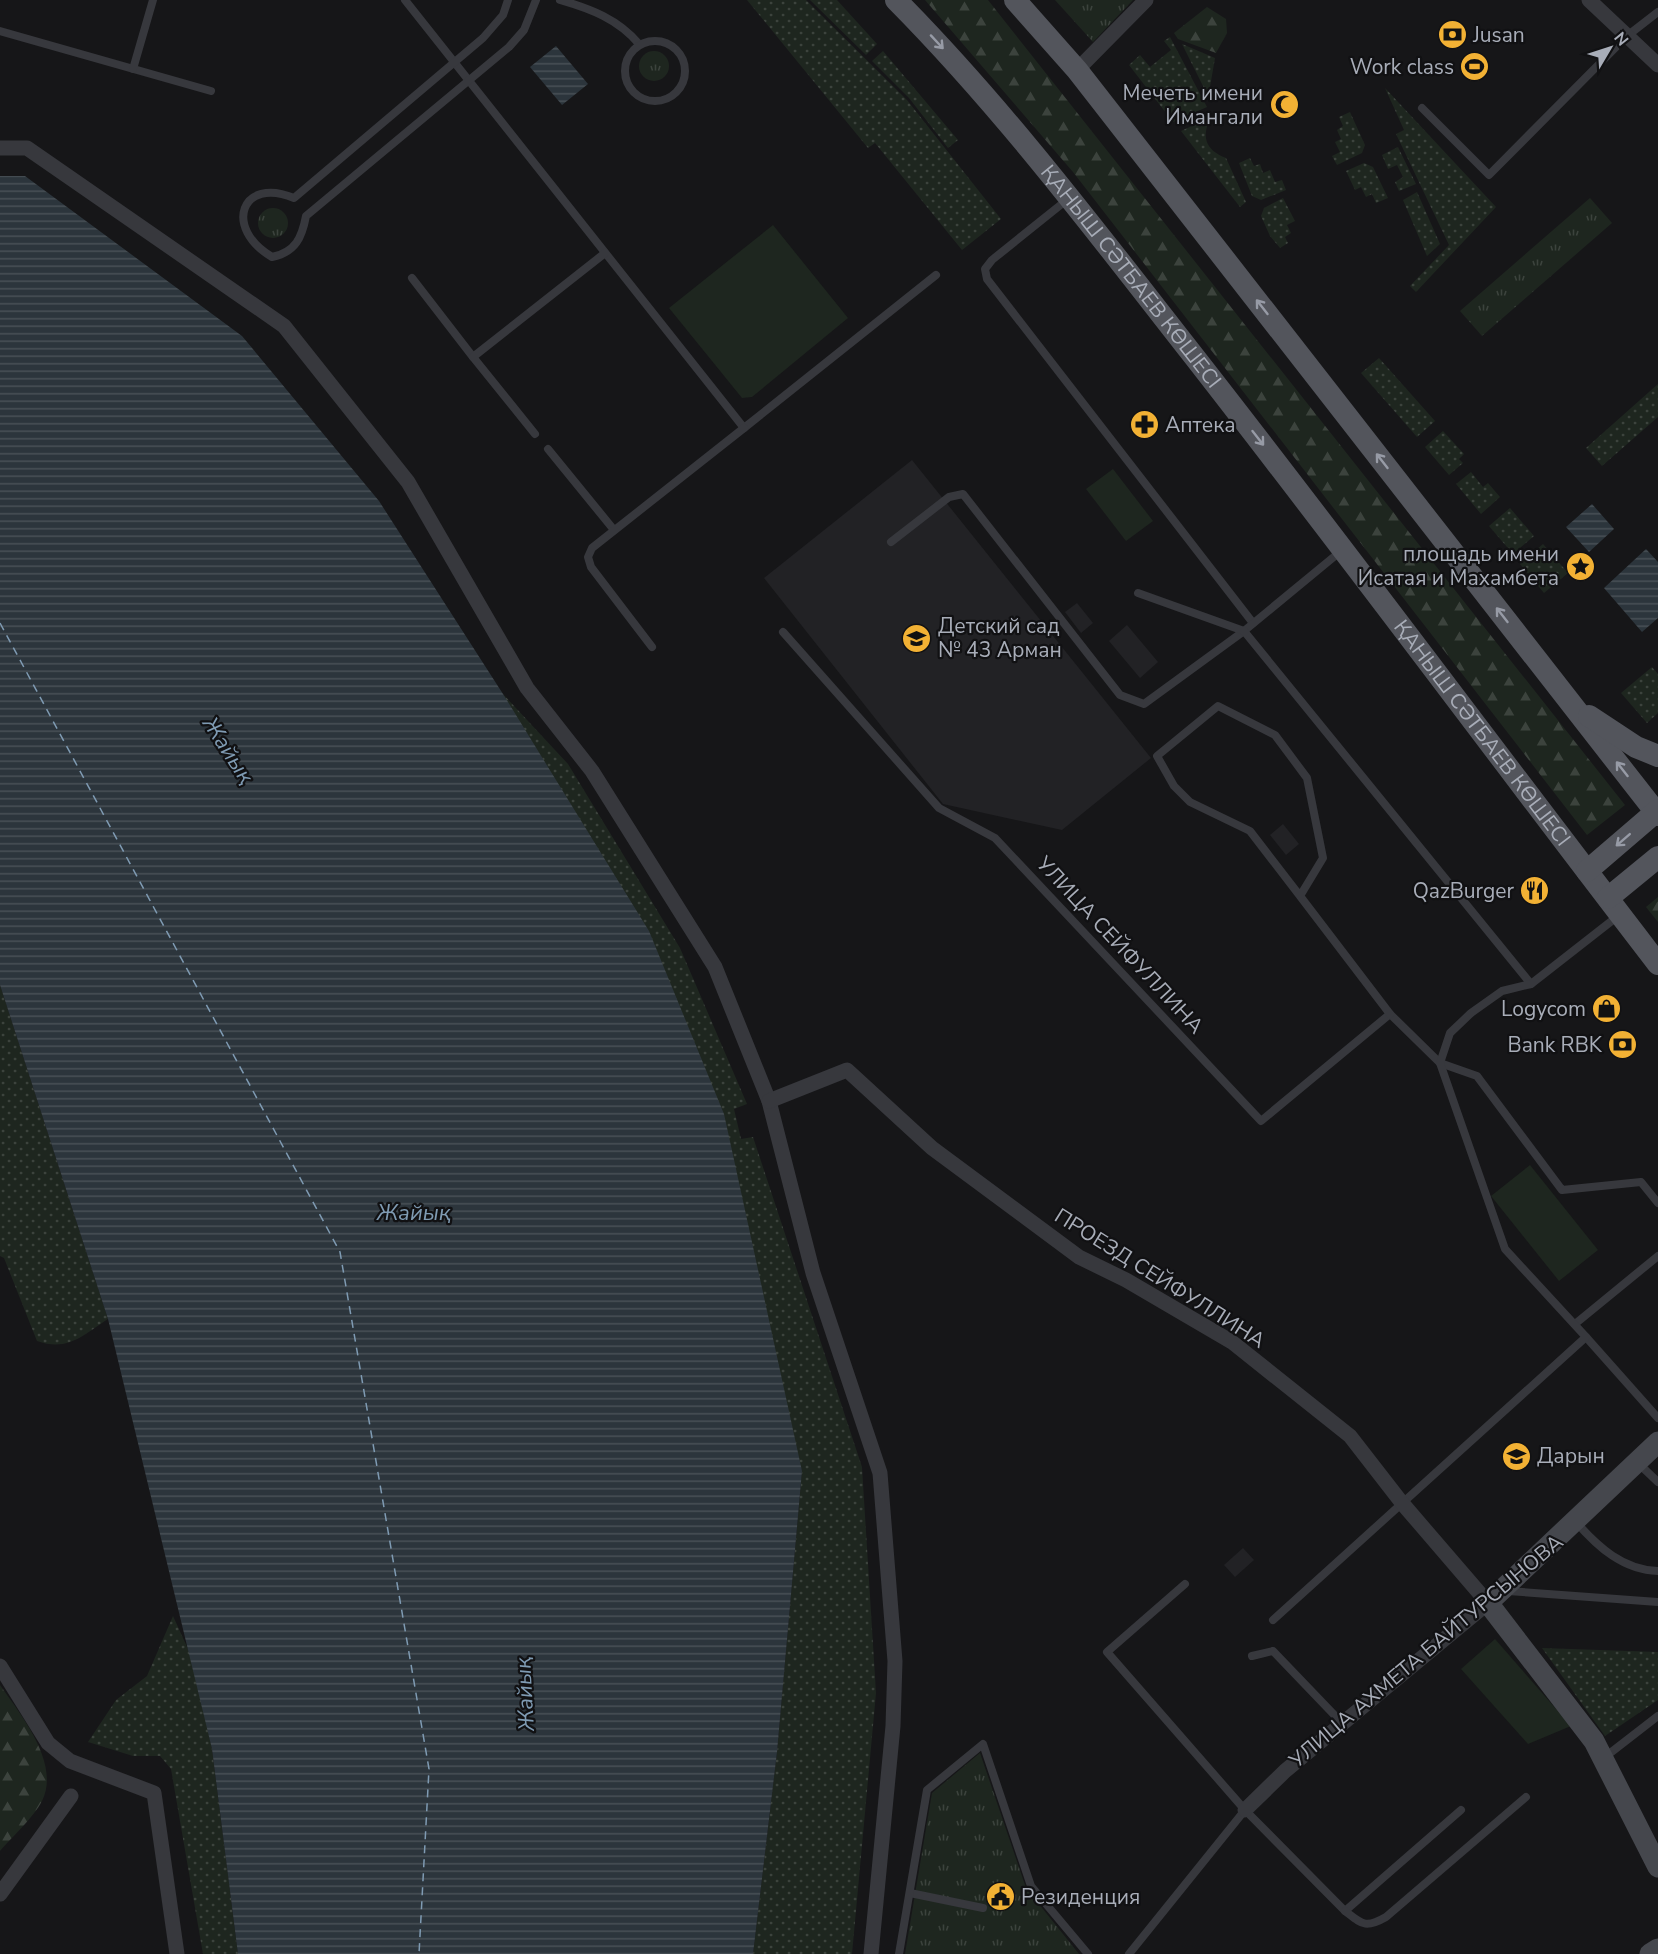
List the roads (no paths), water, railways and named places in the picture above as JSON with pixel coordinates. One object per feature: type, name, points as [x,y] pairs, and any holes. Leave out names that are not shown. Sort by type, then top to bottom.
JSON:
[{"type":"main road","name":"ҚАНЫШ СӘТБАЕВ КӨШЕСІ","points":[[896,0],[940,44],[1070,197],[1344,548],[1658,964]]},
{"type":"main road","points":[[1015,0],[1077,70],[1657,812],[1587,871]]},
{"type":"main road","points":[[1572,704],[1636,747],[1658,756]]},
{"type":"main road","points":[[1614,906],[1658,857]]},
{"type":"street","points":[[1077,70],[1146,0]]},
{"type":"street","points":[[1589,0],[1658,65]]},
{"type":"street","points":[[0,148],[27,148],[284,326],[408,482],[526,688],[592,771],[715,967],[769,1101],[813,1273],[880,1473],[896,1661],[893,1726],[871,1954]]},
{"type":"street","name":"ПРОЕЗД СЕЙФУЛЛИНА","points":[[769,1101],[847,1070],[932,1148],[1080,1257],[1126,1280],[1232,1342],[1350,1436],[1402,1503],[1496,1597]]},
{"type":"street","name":"УЛИЦА АХМЕТА БАЙТУРСЫНОВА","points":[[1245,1810],[1285,1770],[1496,1597],[1658,1442]]},
{"type":"street","points":[[1496,1597],[1594,1741],[1658,1867]]},
{"type":"street","points":[[0,1666],[48,1743],[70,1761],[154,1793],[177,1954]]},
{"type":"street","points":[[0,1894],[71,1796]]},
{"type":"street","points":[[1650,1954],[1658,1949]]},
{"type":"lane","points":[[133,69],[153,0]]},
{"type":"lane","points":[[405,0],[744,428]]},
{"type":"lane","points":[[508,0],[503,15],[483,38],[294,198],[269,191],[257,195],[244,209],[242,219],[248,238],[272,257],[284,255],[300,241],[306,216],[509,46],[524,30],[536,0]]},
{"type":"lane","points":[[560,0],[598,12],[630,34],[639,44]]},
{"type":"lane","points":[[1422,108],[1489,175],[1627,36],[1658,12]]},
{"type":"lane","points":[[0,31],[211,91]]},
{"type":"lane","points":[[654,39],[670,43],[682,54],[686,69],[685,77],[683,85],[672,97],[657,102],[641,98],[629,87],[624,72],[628,56],[639,44],[654,39]]},
{"type":"lane","points":[[1070,197],[992,260],[985,269],[987,279],[1253,623]]},
{"type":"lane","points":[[473,357],[605,253]]},
{"type":"lane","points":[[652,647],[591,567],[588,557],[592,548],[936,275]]},
{"type":"lane","points":[[412,278],[535,434]]},
{"type":"lane","points":[[548,449],[614,530]]},
{"type":"lane","points":[[891,542],[949,497],[963,494],[1120,695],[1144,704],[1244,631],[1344,548]]},
{"type":"lane","points":[[1138,593],[1244,631],[1531,984]]},
{"type":"lane","name":"УЛИЦА СЕЙФУЛЛИНА","points":[[783,632],[939,808],[995,838],[1261,1121],[1390,1014]]},
{"type":"lane","points":[[1300,896],[1323,858],[1307,778],[1275,735],[1218,706],[1157,756],[1174,786],[1190,802],[1250,831],[1390,1014],[1440,1063],[1477,1076],[1562,1190],[1641,1182],[1658,1203]]},
{"type":"lane","points":[[1614,906],[1531,984],[1502,991],[1471,1013],[1450,1034],[1440,1063],[1505,1249],[1658,1418]]},
{"type":"lane","points":[[1575,1324],[1658,1256]]},
{"type":"lane","points":[[1273,1620],[1586,1338]]},
{"type":"lane","points":[[1638,1463],[1658,1482]]},
{"type":"lane","points":[[1576,1522],[1594,1543],[1616,1559],[1658,1571]]},
{"type":"lane","points":[[1185,1584],[1107,1653],[1245,1810],[1345,1911],[1361,1923],[1372,1925],[1386,1917],[1526,1797]]},
{"type":"lane","points":[[1496,1597],[1658,1602]]},
{"type":"lane","points":[[1252,1656],[1273,1651],[1342,1723]]},
{"type":"lane","points":[[1603,1759],[1658,1716]]},
{"type":"lane","points":[[899,1954],[927,1790],[983,1744],[1031,1886],[1088,1954]]},
{"type":"lane","points":[[1129,1954],[1245,1810]]},
{"type":"lane","points":[[1345,1911],[1461,1810]]},
{"type":"lane","points":[[909,1893],[983,1908]]},
{"type":"water","points":[[556,46],[588,84],[562,105],[530,67]]},
{"type":"water","name":"Жайық","points":[[0,176],[25,176],[242,336],[379,501],[503,694],[649,931],[724,1114],[802,1471],[777,1752],[753,1954],[238,1954],[212,1749],[108,1319],[0,985]]},
{"type":"water","points":[[1592,504],[1614,529],[1589,552],[1566,527]]},
{"type":"water","points":[[1646,549],[1658,562],[1658,618],[1642,632],[1604,588]]},
{"type":"place","name":"Jusan","points":[[1452,35]]},
{"type":"place","name":"Work class","points":[[1475,67]]},
{"type":"place","name":"Мечеть имени Имангали","points":[[1284,105]]},
{"type":"place","name":"Аптека","points":[[1144,425]]},
{"type":"place","name":"площадь имени Исатая и Махамбета","points":[[1580,566]]},
{"type":"place","name":"Детский сад № 43 Арман","points":[[917,638]]},
{"type":"place","name":"QazBurger","points":[[1535,891]]},
{"type":"place","name":"Logycom","points":[[1607,1009]]},
{"type":"place","name":"Bank RBK","points":[[1623,1045]]},
{"type":"place","name":"Дарын","points":[[1516,1456]]},
{"type":"place","name":"Резиденция","points":[[1000,1897]]}]
